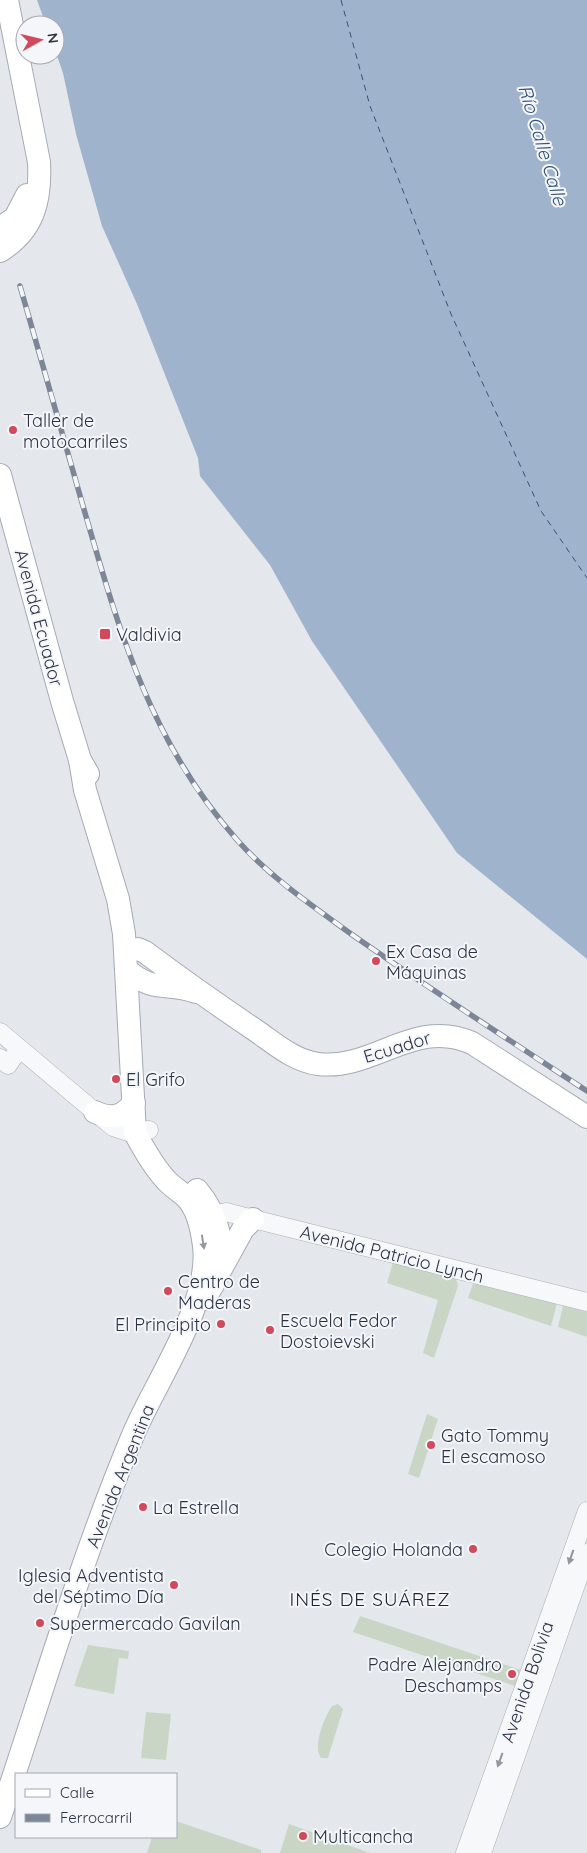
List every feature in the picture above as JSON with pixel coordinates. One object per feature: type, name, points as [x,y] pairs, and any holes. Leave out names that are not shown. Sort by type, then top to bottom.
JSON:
[{"type":"main road","points":[[0,251],[24,231],[30,222],[37,206],[40,181],[34,137],[7,0]]},
{"type":"main road","points":[[0,228],[16,218],[26,200],[33,169],[34,137]]},
{"type":"main road","name":"Avenida Ecuador","points":[[0,475],[80,760],[85,790],[122,917],[133,962]]},
{"type":"main road","name":"Avenida Ecuador","points":[[80,760],[96,787],[123,878],[133,962]]},
{"type":"main road","name":"Ecuador","points":[[204,995],[189,989],[160,988],[133,962],[145,952],[287,1052],[306,1062],[316,1064],[349,1062],[429,1035],[447,1035],[464,1039],[587,1117]]},
{"type":"main road","name":"Avenida Argentina","points":[[133,962],[141,1010],[142,1131]]},
{"type":"main road","name":"Avenida Argentina","points":[[15,1773],[126,1452],[181,1338],[219,1272],[220,1247],[205,1216],[166,1180],[148,1156],[134,1103],[133,962]]},
{"type":"main road","points":[[141,1010],[148,995],[160,988]]},
{"type":"main road","points":[[95,1112],[105,1116],[116,1117],[125,1112],[134,1103]]},
{"type":"main road","name":"Avenida Argentina","points":[[181,1338],[197,1297],[204,1267],[205,1216]]},
{"type":"main road","points":[[219,1272],[243,1229],[253,1219]]},
{"type":"main road","name":"Avenida Argentina","points":[[0,1817],[15,1774]]},
{"type":"street","points":[[0,1032],[117,1129],[142,1131]]},
{"type":"street","points":[[4,1061],[19,1049]]},
{"type":"street","name":"Avenida Patricio Lynch","points":[[205,1216],[234,1213],[587,1302]]},
{"type":"street","name":"Avenida Bolivia","points":[[465,1853],[587,1511]]},
{"type":"street","name":"Avenida Bolivia","points":[[482,1853],[587,1553]]},
{"type":"green space","points":[[394,1259],[455,1275],[458,1286],[434,1358],[423,1353],[438,1300],[387,1283]]},
{"type":"green space","points":[[474,1281],[557,1303],[551,1326],[468,1298]]},
{"type":"green space","points":[[563,1306],[587,1312],[587,1337],[558,1327]]},
{"type":"green space","points":[[427,1414],[438,1419],[419,1478],[408,1474]]},
{"type":"green space","points":[[360,1616],[521,1670],[518,1687],[353,1632]]},
{"type":"green space","points":[[88,1645],[129,1651],[128,1659],[119,1658],[114,1694],[74,1686]]},
{"type":"green space","points":[[338,1704],[343,1709],[328,1758],[321,1758],[318,1746],[320,1731],[332,1706]]},
{"type":"green space","points":[[146,1712],[171,1714],[166,1760],[141,1758]]},
{"type":"green space","points":[[178,1822],[261,1850],[261,1853],[147,1853],[152,1838],[178,1838]]},
{"type":"green space","name":"Multicancha","points":[[289,1824],[370,1853],[280,1853]]},
{"type":"water","name":"Río Calle Calle","points":[[37,0],[587,0],[587,959],[457,853],[312,641],[270,565],[200,476],[198,458],[137,304],[102,226],[76,134],[60,65],[65,65],[65,15],[42,15]]},
{"type":"ferry route","points":[[341,0],[370,106],[451,314],[541,511],[587,578]]},
{"type":"railway","points":[[20,286],[96,552],[124,640],[159,724],[181,764],[207,803],[251,855],[308,903],[354,936],[587,1091]]},
{"type":"place","name":"Taller de motocarriles","points":[[13,430]]},
{"type":"place","name":"Valdivia","points":[[105,634]]},
{"type":"place","name":"Ex Casa de Máquinas","points":[[376,961]]},
{"type":"place","name":"El Grifo","points":[[116,1079]]},
{"type":"place","name":"Centro de Maderas","points":[[168,1291]]},
{"type":"place","name":"El Principito","points":[[221,1324]]},
{"type":"place","name":"Escuela Fedor Dostoievski","points":[[270,1330]]},
{"type":"place","name":"Gato Tommy El escamoso","points":[[431,1445]]},
{"type":"place","name":"La Estrella","points":[[143,1507]]},
{"type":"place","name":"Colegio Holanda","points":[[473,1549]]},
{"type":"place","name":"Iglesia Adventista del Séptimo Día","points":[[174,1585]]},
{"type":"place","name":"Supermercado Gavilan","points":[[40,1623]]},
{"type":"place","name":"Padre Alejandro Deschamps","points":[[512,1674]]},
{"type":"place","name":"Multicancha","points":[[303,1836]]},
{"type":"district","name":"INÉS DE SUÁREZ","points":[[370,1599]]}]
